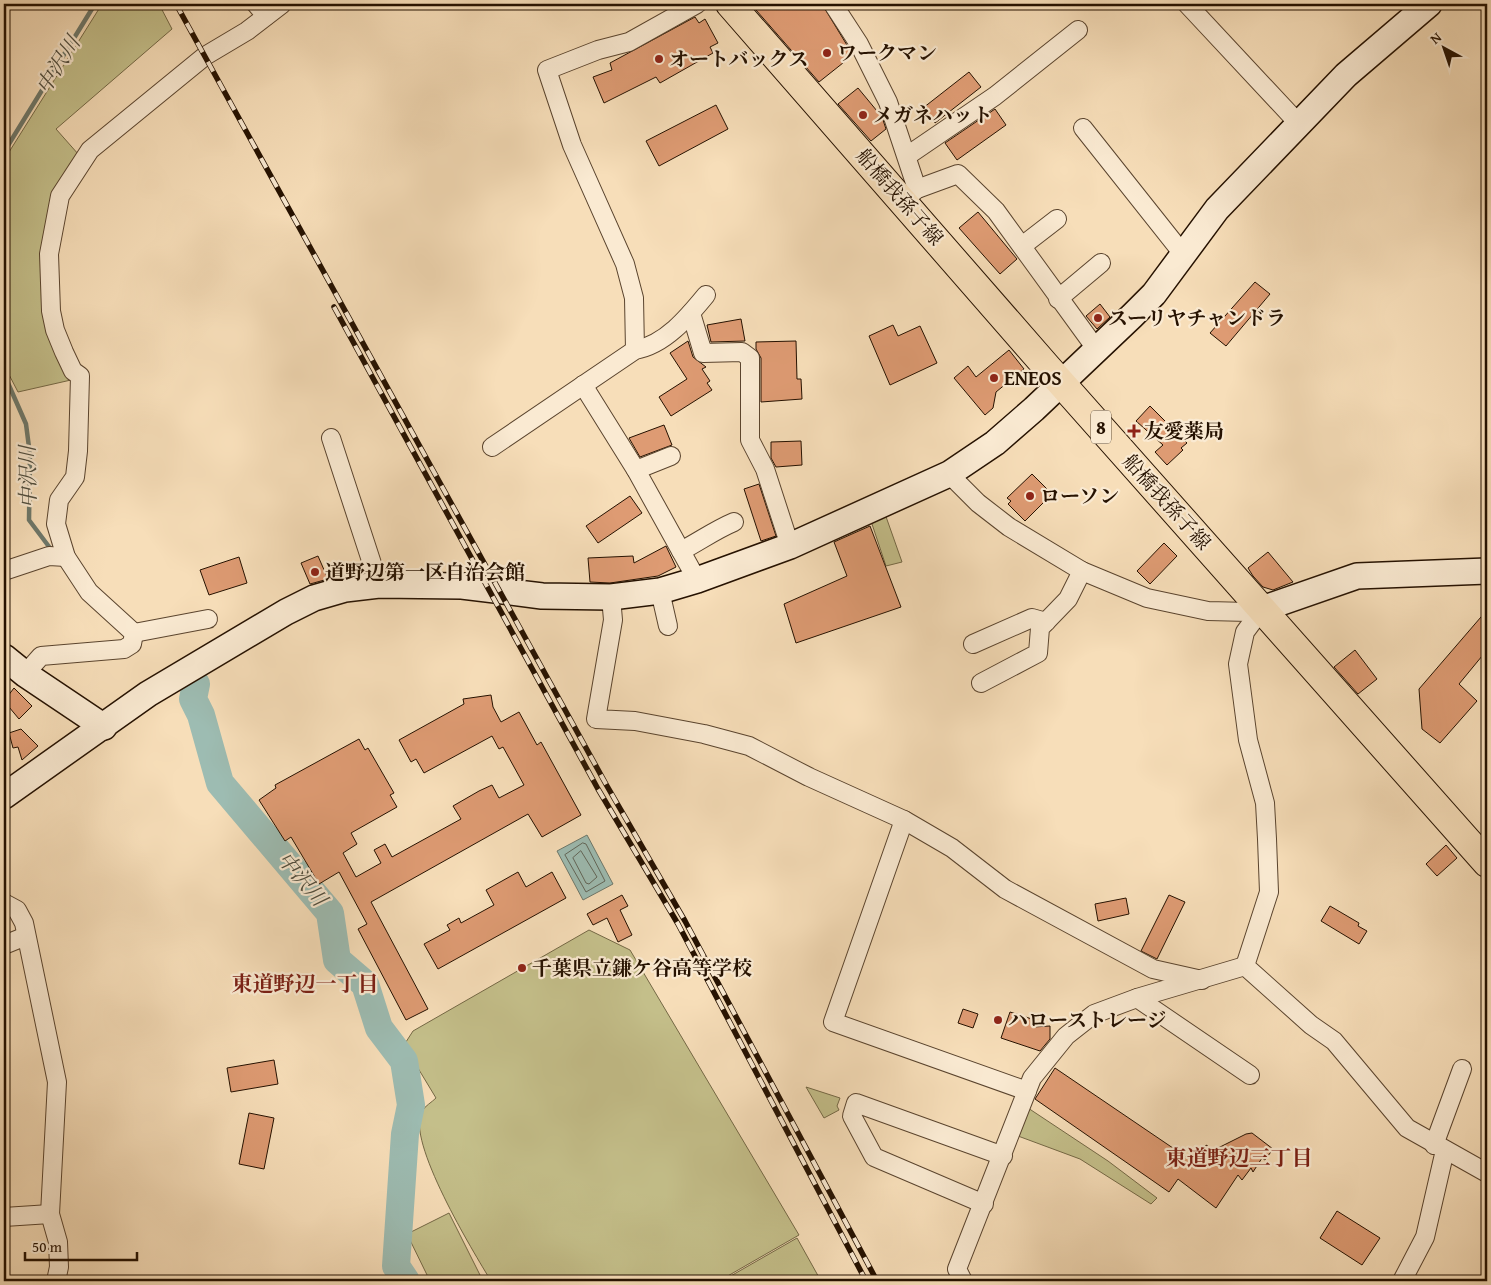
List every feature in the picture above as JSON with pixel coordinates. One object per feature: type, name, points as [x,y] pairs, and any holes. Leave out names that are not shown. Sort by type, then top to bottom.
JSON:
[{"type":"main road","name":"船橋我孫子線","points":[[730,4],[909,194],[1062,384],[1262,609],[1483,850]]},
{"type":"street","points":[[134,633],[89,592],[66,557],[56,524],[59,500],[75,477],[78,451],[80,376],[74,371],[64,352],[55,330],[51,311],[49,254],[60,196],[90,150],[206,56],[247,31],[261,10],[282,4]]},
{"type":"street","points":[[635,350],[634,298],[625,264],[572,145],[547,70],[598,50],[629,42],[697,4]]},
{"type":"street","points":[[833,4],[859,44],[888,102],[907,156],[909,194],[958,174],[996,211],[1096,350]]},
{"type":"street","points":[[1187,4],[1298,124]]},
{"type":"street","points":[[4,796],[148,694],[286,612],[314,598],[345,589],[379,585],[462,586],[542,596],[611,597],[660,590],[698,580],[790,546],[949,474],[995,442],[1062,384],[1154,294],[1217,209],[1346,75],[1429,4]]},
{"type":"street","points":[[907,156],[995,96],[1078,30]]},
{"type":"street","points":[[1083,128],[1184,254]]},
{"type":"street","points":[[1022,246],[1057,219]]},
{"type":"street","points":[[1058,299],[1101,263]]},
{"type":"street","points":[[492,447],[635,350],[642,349],[668,334],[691,313],[706,294]]},
{"type":"street","points":[[691,313],[703,353],[742,352],[750,358],[750,440],[765,469],[790,546]]},
{"type":"street","points":[[584,385],[636,470],[698,580]]},
{"type":"street","points":[[332,438],[379,585]]},
{"type":"street","points":[[636,470],[671,456]]},
{"type":"street","points":[[949,474],[978,504],[1009,527],[1082,571],[1147,598],[1208,611],[1249,612],[1262,609],[1357,576],[1487,571]]},
{"type":"street","points":[[681,551],[708,537],[711,532],[734,522]]},
{"type":"street","points":[[4,571],[49,556],[66,557]]},
{"type":"street","points":[[981,683],[1038,654],[1040,628],[1068,599],[1082,571]]},
{"type":"street","points":[[660,590],[668,626]]},
{"type":"street","points":[[611,597],[613,620],[596,719],[635,721],[704,734],[749,746],[809,777],[904,820],[952,848],[1006,889],[1120,952],[1153,969],[1202,980]]},
{"type":"street","points":[[1245,966],[1268,892],[1268,839],[1265,802],[1248,740],[1238,664],[1245,632],[1262,609]]},
{"type":"street","points":[[973,644],[1032,618],[1046,622]]},
{"type":"street","points":[[134,633],[208,619]]},
{"type":"street","points":[[25,674],[41,656],[124,649],[132,644],[134,633]]},
{"type":"street","points":[[4,657],[25,674],[104,727]]},
{"type":"street","points":[[904,820],[833,1022],[1028,1091]]},
{"type":"street","points":[[4,903],[17,910],[24,923],[33,961],[38,998],[57,1082],[50,1214],[58,1242],[59,1267],[56,1281]]},
{"type":"street","points":[[4,945],[26,936]]},
{"type":"street","points":[[963,1281],[957,1269],[1003,1156],[1032,1078],[1066,1036],[1094,1014],[1137,998],[1245,966]]},
{"type":"street","points":[[1245,966],[1311,1024],[1334,1041],[1407,1128],[1439,1148],[1487,1173]]},
{"type":"street","points":[[1137,998],[1250,1075]]},
{"type":"street","points":[[1402,1281],[1425,1238],[1439,1148],[1462,1068]]},
{"type":"street","points":[[984,1204],[874,1158],[852,1116],[856,1103],[1003,1156]]},
{"type":"street","points":[[4,1216],[50,1214]]},
{"type":"shaded area","points":[[102,4],[159,4],[172,29],[56,129],[79,155],[44,254],[71,380],[18,392],[4,365],[4,160]]},
{"type":"shaded area","points":[[884,511],[902,562],[886,566],[870,518]]},
{"type":"shaded area","points":[[589,930],[630,950],[799,1235],[719,1281],[630,1281],[614,1276],[599,1281],[491,1281],[457,1223],[423,1146],[419,1125],[422,1111],[436,1098],[404,1045],[413,1031]]},
{"type":"shaded area","points":[[806,1087],[840,1098],[837,1106],[839,1110],[824,1118]]},
{"type":"shaded area","points":[[1028,1108],[1108,1161],[1157,1198],[1151,1204],[1080,1159],[1018,1136]]},
{"type":"shaded area","points":[[449,1213],[483,1281],[430,1281],[407,1234]]},
{"type":"shaded area","points":[[797,1238],[821,1281],[722,1281]]},
{"type":"water","points":[[587,835],[613,884],[583,900],[557,851]]},
{"type":"building","points":[[822,4],[853,55],[819,82],[756,10],[756,6]]},
{"type":"building","points":[[695,17],[699,23],[705,19],[718,43],[710,47],[713,53],[660,83],[656,77],[604,103],[593,77],[612,70],[610,63]]},
{"type":"building","points":[[969,72],[981,87],[935,123],[923,108]]},
{"type":"building","points":[[858,88],[882,117],[886,129],[871,141],[838,104]]},
{"type":"building","points":[[716,105],[728,129],[659,166],[646,141]]},
{"type":"building","points":[[995,109],[1006,125],[957,160],[945,143]]},
{"type":"building","points":[[978,212],[1017,259],[1000,274],[959,228]]},
{"type":"building","points":[[1255,282],[1270,294],[1226,346],[1210,333]]},
{"type":"building","points":[[1100,304],[1110,317],[1097,329],[1086,316]]},
{"type":"building","points":[[741,319],[745,341],[711,342],[707,325]]},
{"type":"building","points":[[893,325],[898,336],[920,326],[937,363],[890,385],[869,336]]},
{"type":"building","points":[[688,341],[693,357],[706,367],[702,369],[710,381],[707,383],[712,390],[671,416],[659,397],[687,379],[670,353]]},
{"type":"building","points":[[796,341],[797,379],[801,379],[802,399],[761,402],[761,358],[756,349],[756,342]]},
{"type":"building","points":[[1009,350],[1024,369],[996,392],[993,408],[985,415],[954,378],[968,366],[976,377]]},
{"type":"building","points":[[1150,406],[1187,443],[1181,448],[1183,450],[1167,465],[1155,452],[1163,445],[1136,421]]},
{"type":"building","points":[[664,425],[672,445],[640,457],[629,438]]},
{"type":"building","points":[[801,441],[802,465],[776,467],[771,458],[771,442]]},
{"type":"building","points":[[1032,474],[1052,494],[1025,521],[1008,504],[1011,501],[1007,498]]},
{"type":"building","points":[[759,484],[776,536],[761,541],[744,489]]},
{"type":"building","points":[[630,496],[642,513],[598,543],[586,526]]},
{"type":"building","points":[[870,526],[901,607],[796,643],[784,604],[847,576],[834,542]]},
{"type":"building","points":[[1164,543],[1177,556],[1150,584],[1137,571]]},
{"type":"building","points":[[666,546],[676,567],[658,576],[610,583],[590,582],[588,558],[633,556],[634,563]]},
{"type":"building","points":[[1268,552],[1293,582],[1273,590],[1263,587],[1253,576],[1248,568]]},
{"type":"building","points":[[318,556],[328,579],[310,584],[301,563]]},
{"type":"building","points":[[239,557],[247,583],[209,595],[200,570]]},
{"type":"building","points":[[1487,610],[1487,650],[1459,684],[1477,701],[1440,743],[1422,729],[1419,689]]},
{"type":"building","points":[[1355,650],[1377,679],[1358,694],[1334,667]]},
{"type":"building","points":[[14,688],[32,706],[19,719],[4,701]]},
{"type":"building","points":[[491,695],[493,707],[501,722],[519,712],[537,745],[541,742],[581,815],[542,837],[528,814],[371,902],[428,1009],[406,1020],[358,929],[367,924],[339,872],[319,884],[291,837],[285,841],[259,800],[276,788],[275,785],[359,739],[365,750],[368,748],[394,793],[390,795],[397,807],[351,833],[357,844],[343,853],[356,877],[381,863],[374,850],[385,844],[392,857],[461,819],[453,806],[479,791],[492,785],[499,798],[524,785],[503,747],[499,749],[492,736],[424,773],[416,759],[411,762],[399,740],[464,704],[463,699]]},
{"type":"building","points":[[21,729],[38,746],[22,760],[18,747],[13,748],[9,733]]},
{"type":"building","points":[[1446,845],[1457,858],[1437,876],[1426,864]]},
{"type":"building","points":[[518,872],[526,887],[552,872],[566,898],[438,969],[424,944],[450,930],[447,925],[459,918],[461,923],[494,905],[486,890]]},
{"type":"building","points":[[622,895],[628,906],[620,910],[632,935],[618,942],[607,918],[593,925],[587,914]]},
{"type":"building","points":[[1169,895],[1185,902],[1157,959],[1141,951]]},
{"type":"building","points":[[1126,898],[1129,914],[1098,921],[1095,904]]},
{"type":"building","points":[[1330,906],[1359,923],[1358,926],[1367,931],[1359,944],[1321,921]]},
{"type":"building","points":[[963,1009],[978,1014],[973,1028],[958,1023]]},
{"type":"building","points":[[1010,1012],[1035,1020],[1033,1027],[1050,1026],[1050,1039],[1040,1051],[1001,1038]]},
{"type":"building","points":[[274,1060],[278,1084],[231,1092],[227,1068]]},
{"type":"building","points":[[1055,1068],[1195,1163],[1206,1145],[1214,1150],[1246,1134],[1252,1133],[1273,1149],[1265,1160],[1262,1158],[1253,1172],[1251,1168],[1242,1180],[1238,1175],[1216,1208],[1178,1179],[1169,1192],[1035,1099]]},
{"type":"building","points":[[249,1113],[274,1118],[264,1169],[239,1164]]},
{"type":"building","points":[[1337,1211],[1380,1238],[1362,1265],[1320,1238]]},
{"type":"waterway","name":"中沢川","points":[[4,152],[95,4]]},
{"type":"waterway","name":"中沢川","points":[[4,374],[26,424],[30,455],[29,520],[50,548]]},
{"type":"waterway","name":"中沢川","points":[[196,684],[193,699],[201,715],[220,783],[330,913],[337,960],[365,984],[379,1028],[404,1061],[411,1105],[405,1134],[396,1266],[406,1281]]},
{"type":"railway","points":[[176,4],[607,786],[685,921],[877,1281]]},
{"type":"railway","points":[[334,307],[598,789],[678,924],[866,1281]]},
{"type":"place","name":"ワークマン","points":[[827,53]]},
{"type":"place","name":"オートバックス","points":[[659,59]]},
{"type":"place","name":"メガネハット","points":[[863,115]]},
{"type":"place","name":"スーリヤチャンドラ","points":[[1098,318]]},
{"type":"place","name":"ENEOS","points":[[994,378]]},
{"type":"place","name":"友愛薬局","points":[[1134,431]]},
{"type":"place","name":"ローソン","points":[[1030,496]]},
{"type":"place","name":"道野辺第一区自治会館","points":[[315,572]]},
{"type":"place","name":"千葉県立鎌ケ谷高等学校","points":[[522,968]]},
{"type":"place","name":"ハローストレージ","points":[[998,1020]]},
{"type":"district","name":"東道野辺一丁目","points":[[305,984]]},
{"type":"district","name":"東道野辺三丁目","points":[[1239,1158]]}]
